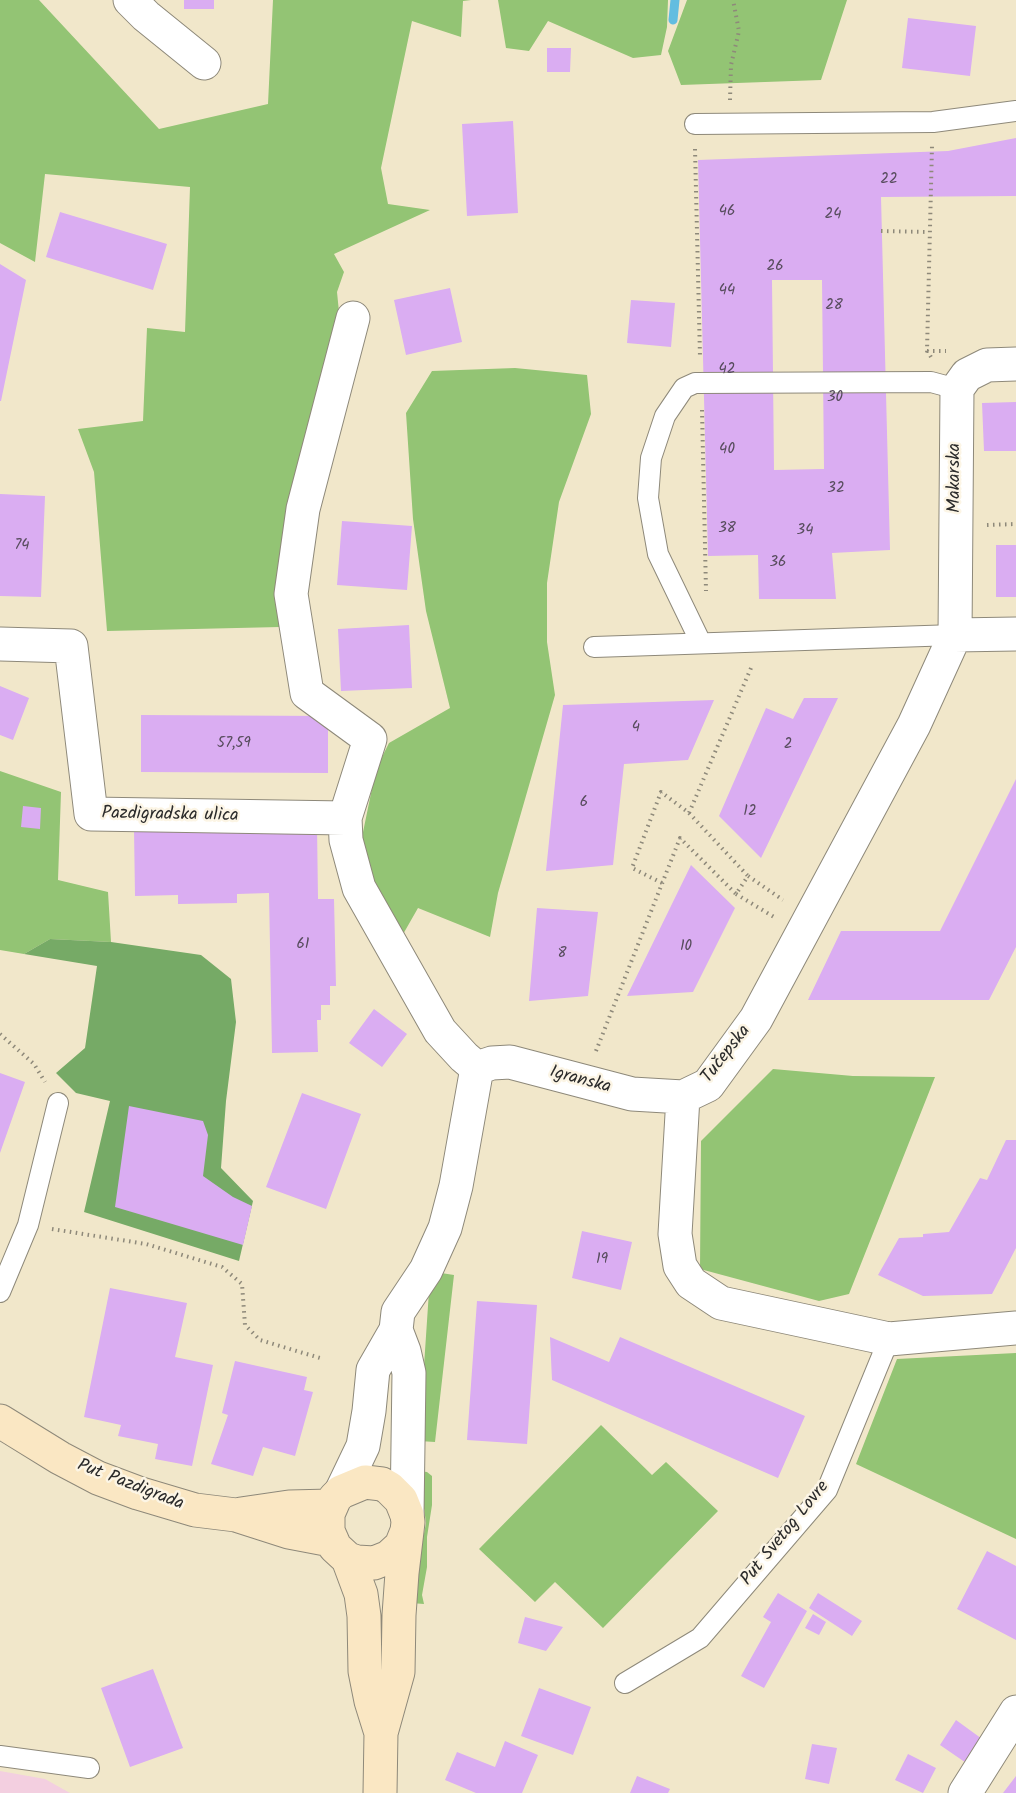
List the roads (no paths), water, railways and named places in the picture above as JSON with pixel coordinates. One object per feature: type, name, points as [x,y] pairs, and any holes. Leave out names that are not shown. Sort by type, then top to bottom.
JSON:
[{"type":"street","points":[[130,0],[146,16],[204,63]]},
{"type":"street","points":[[353,318],[303,509],[291,594],[307,693],[370,740],[345,818],[346,840],[359,888],[440,1031],[477,1068],[456,1186],[445,1228],[426,1270],[398,1312],[396,1330],[372,1370],[369,1411],[363,1446],[336,1499],[327,1523],[361,1594],[364,1616],[365,1671],[371,1701],[381,1732]]},
{"type":"street","points":[[957,389],[967,375],[987,365],[1016,364]]},
{"type":"street","name":"Makarska","points":[[955,635],[957,389]]},
{"type":"street","points":[[955,635],[1016,634]]},
{"type":"street","name":"Tučepska","points":[[955,635],[914,725],[756,1019],[708,1085],[683,1097],[675,1234],[680,1266],[691,1283],[722,1303],[889,1339],[1016,1328]]},
{"type":"street","name":"Pazdigradska ulica","points":[[0,644],[71,646],[91,814],[345,818]]},
{"type":"street","name":"Igranska","points":[[477,1068],[492,1063],[510,1062],[632,1094],[683,1097]]},
{"type":"street","points":[[380,1793],[381,1732],[398,1672],[399,1615],[407,1523],[409,1372],[396,1330]]},
{"type":"street","name":"Put Pazdigrada","points":[[0,1421],[60,1458],[98,1478],[170,1503],[195,1510],[236,1515],[339,1549]]},
{"type":"street","points":[[336,1499],[365,1482],[382,1484],[401,1500],[407,1523],[405,1539],[396,1552],[382,1560],[365,1563],[339,1549]]},
{"type":"street","name":"Put Pazdigrada","points":[[236,1515],[336,1499]]},
{"type":"street","points":[[965,1793],[1016,1712]]},
{"type":"lane","points":[[695,124],[933,122],[1016,111]]},
{"type":"lane","points":[[701,643],[658,554],[648,498],[651,458],[664,416],[684,388],[694,382],[931,381],[957,389]]},
{"type":"lane","points":[[594,646],[955,635]]},
{"type":"lane","points":[[0,1292],[28,1225],[58,1103]]},
{"type":"lane","name":"Put Svetog Lovre","points":[[625,1683],[700,1638],[827,1490],[889,1339]]},
{"type":"lane","points":[[0,1756],[88,1768]]},
{"type":"waterway","points":[[673,20],[675,0]]}]
